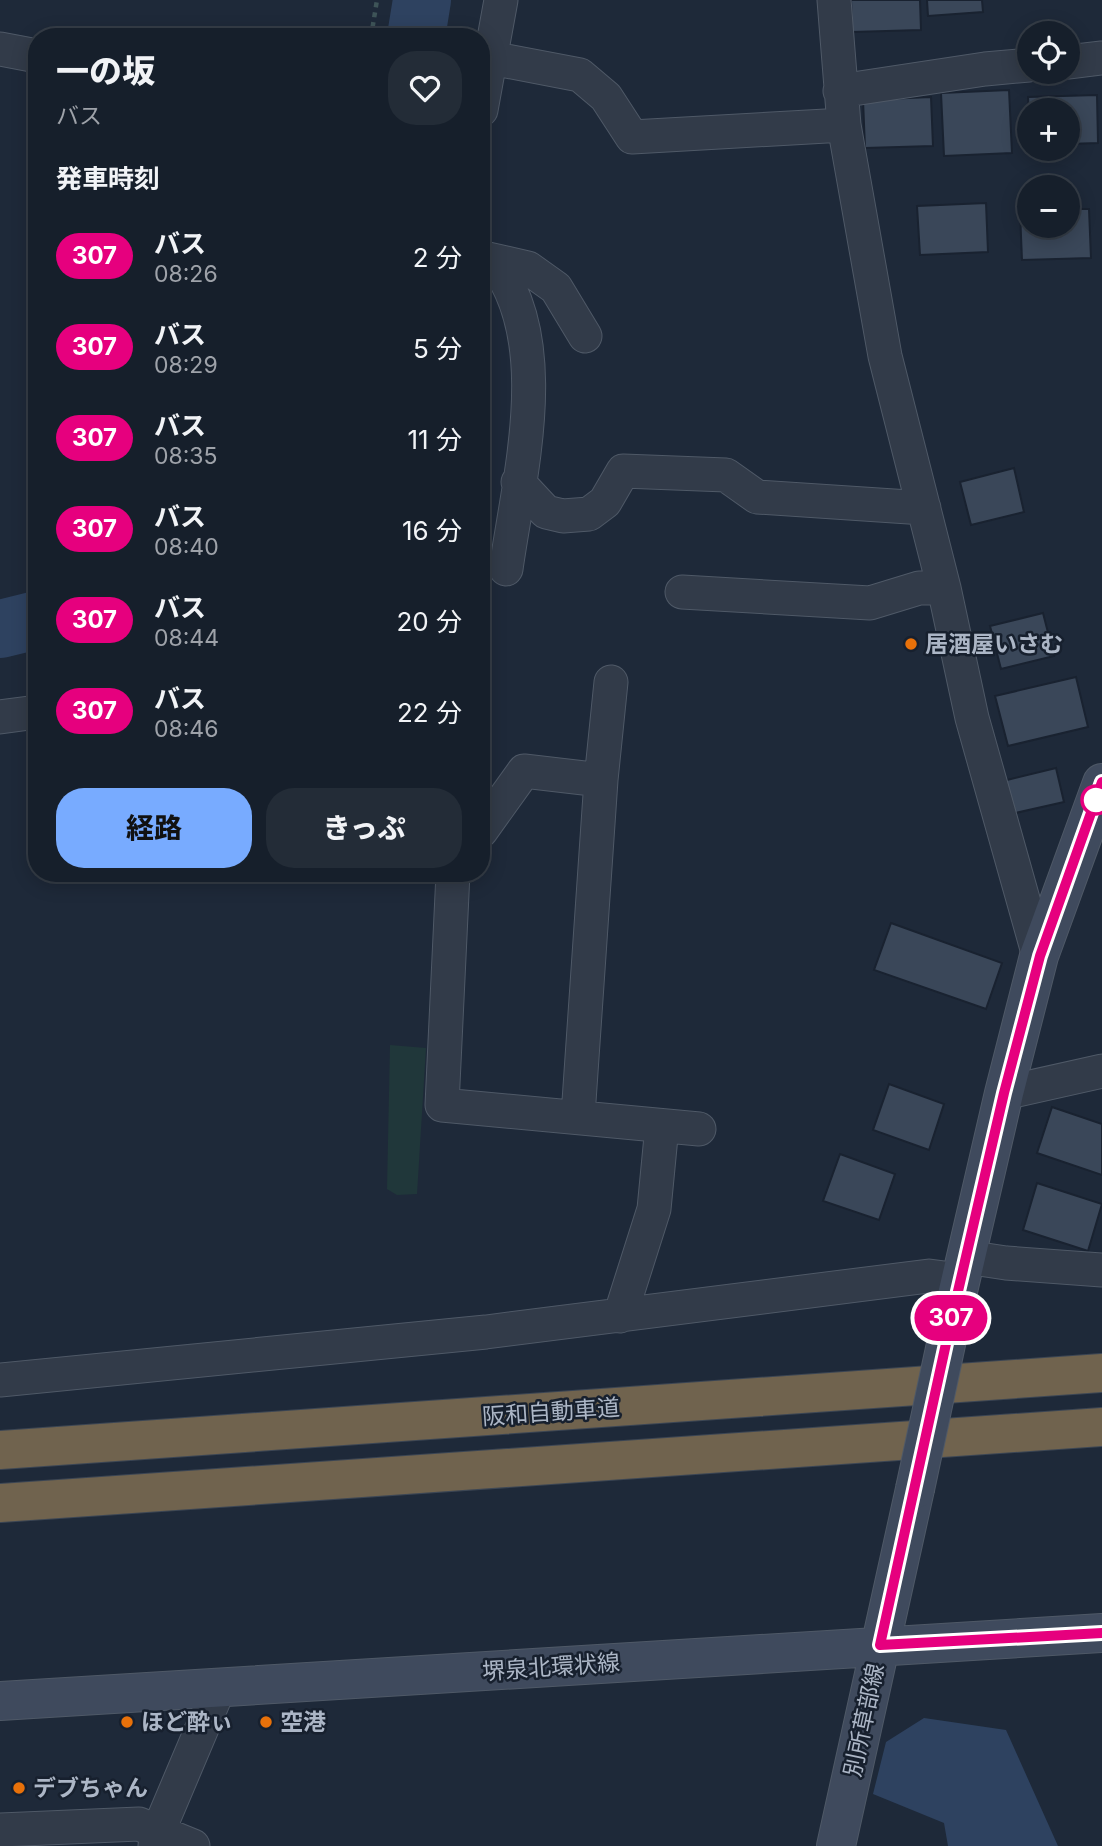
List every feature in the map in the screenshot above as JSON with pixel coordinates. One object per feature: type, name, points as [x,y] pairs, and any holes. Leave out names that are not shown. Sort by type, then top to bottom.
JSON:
[{"type":"highway","name":"阪和自動車道","points":[[0,1450],[1102,1373]]},
{"type":"highway","points":[[0,1503],[1102,1427]]},
{"type":"main road","name":"別所草部線","points":[[836,1846],[1004,1093],[1040,956],[1102,783]]},
{"type":"main road","name":"堺泉北環状線","points":[[0,1701],[1102,1633]]},
{"type":"street","points":[[490,44],[501,0]]},
{"type":"street","points":[[834,0],[844,125],[885,356],[944,588],[972,718],[1040,956]]},
{"type":"street","points":[[0,49],[28,54]]},
{"type":"street","points":[[1080,61],[1102,58]]},
{"type":"street","points":[[490,61],[580,75],[606,97],[632,137],[844,125]]},
{"type":"street","points":[[841,91],[1017,66]]},
{"type":"street","points":[[490,260],[528,268],[556,288],[585,336]]},
{"type":"street","points":[[490,262],[507,278],[519,305],[530,402],[506,569]]},
{"type":"street","points":[[518,482],[546,512],[563,516],[589,514],[605,502],[623,471],[726,475],[757,497],[924,508]]},
{"type":"street","points":[[682,592],[870,603],[919,588],[944,588]]},
{"type":"street","points":[[578,1116],[601,780],[611,682]]},
{"type":"street","points":[[0,717],[28,713]]},
{"type":"street","points":[[490,818],[524,771],[601,780]]},
{"type":"street","points":[[453,882],[442,1105],[699,1129]]},
{"type":"street","points":[[1004,1093],[1102,1071]]},
{"type":"street","points":[[620,1316],[654,1209],[662,1126]]},
{"type":"street","points":[[0,1380],[486,1332],[929,1276],[963,1268],[1006,1263],[1102,1270]]},
{"type":"street","points":[[156,1839],[219,1688]]},
{"type":"street","points":[[0,1830],[139,1824],[156,1839],[193,1846]]},
{"type":"path","points":[[372,28],[377,0]]},
{"type":"green space","points":[[390,1045],[426,1048],[417,1194],[397,1195],[387,1189]]},
{"type":"water","points":[[924,1718],[1006,1730],[1058,1846],[948,1846],[944,1823],[873,1794],[886,1742]]},
{"type":"building","points":[[851,0],[920,0],[921,30],[852,32]]},
{"type":"building","points":[[927,0],[982,0],[983,12],[928,16]]},
{"type":"building","points":[[1009,90],[1012,153],[944,156],[941,93]]},
{"type":"building","points":[[1097,95],[1098,143],[1080,144],[1080,98],[1028,97]]},
{"type":"building","points":[[931,97],[933,146],[865,148],[863,100]]},
{"type":"building","points":[[986,203],[988,252],[920,255],[917,206]]},
{"type":"building","points":[[1080,209],[1089,209],[1091,258],[1022,260],[1021,238],[1080,238]]},
{"type":"building","points":[[1014,468],[1024,512],[971,525],[960,482]]},
{"type":"building","points":[[1043,613],[1054,656],[1001,669],[990,626]]},
{"type":"building","points":[[1076,677],[1088,727],[1008,746],[995,696]]},
{"type":"building","points":[[1056,768],[1064,802],[1011,814],[1003,781]]},
{"type":"building","points":[[891,923],[1002,963],[986,1009],[874,970]]},
{"type":"building","points":[[889,1084],[944,1104],[929,1150],[873,1130]]},
{"type":"building","points":[[1052,1107],[1102,1124],[1102,1175],[1037,1153]]},
{"type":"building","points":[[840,1154],[895,1174],[879,1220],[823,1201]]},
{"type":"building","points":[[1037,1183],[1102,1204],[1088,1251],[1023,1230]]},
{"type":"waterway","points":[[417,28],[422,0]]},
{"type":"waterway","points":[[0,629],[28,622]]},
{"type":"bus line","name":"307","points":[[1102,782],[1040,956],[1004,1093],[880,1645],[1102,1633]]},
{"type":"place","name":"居酒屋いさむ","points":[[911,644]]},
{"type":"place","name":"ほど酔ぃ","points":[[127,1722]]},
{"type":"place","name":"空港","points":[[266,1722]]},
{"type":"place","name":"デブちゃん","points":[[19,1788]]}]
